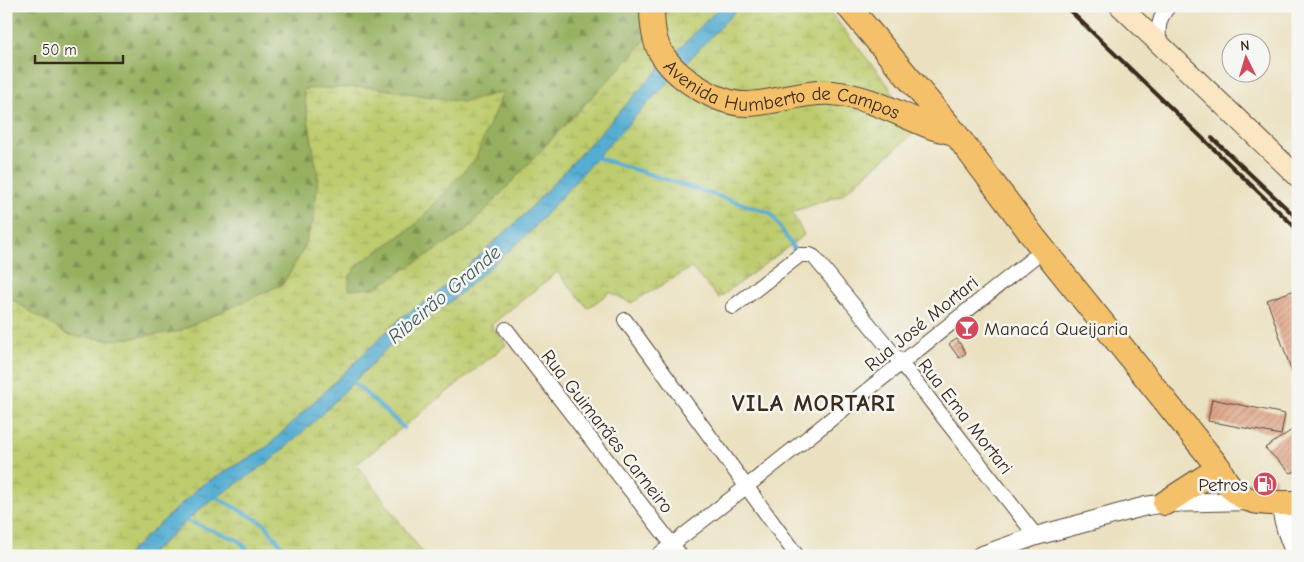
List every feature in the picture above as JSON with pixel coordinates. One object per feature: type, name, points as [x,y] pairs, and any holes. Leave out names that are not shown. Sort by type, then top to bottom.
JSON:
[{"type":"highway","name":"Avenida Humberto de Campos","points":[[652,6],[654,33],[659,50],[670,65],[683,77],[707,93],[726,100],[746,104],[806,94],[832,93],[865,99],[930,127],[955,133]]},
{"type":"highway","name":"Avenida Humberto de Campos","points":[[848,6],[955,133],[1044,250],[1219,468],[1225,481],[1237,494],[1250,501]]},
{"type":"highway","points":[[1165,503],[1219,468]]},
{"type":"highway","points":[[1250,501],[1289,503]]},
{"type":"main road","points":[[1120,6],[1298,177]]},
{"type":"street","points":[[1160,46],[1158,28],[1160,20],[1169,6]]},
{"type":"street","name":"Rua José Mortari","points":[[657,556],[1044,250]]},
{"type":"street","name":"Rua Ema Mortari","points":[[734,307],[800,256],[810,255],[814,258],[901,363],[1036,536]]},
{"type":"street","points":[[624,320],[798,556]]},
{"type":"street","name":"Rua Guimarães Carneiro","points":[[506,329],[681,556]]},
{"type":"street","points":[[980,556],[1036,536],[1126,510],[1165,503],[1250,501]]},
{"type":"street","points":[[1289,503],[1282,515],[1297,556]]},
{"type":"green space","points":[[6,6],[672,6],[633,55],[466,231],[375,288],[348,291],[349,277],[359,264],[414,226],[503,92],[462,102],[370,87],[303,89],[318,176],[314,219],[302,252],[283,284],[177,333],[111,340],[68,335],[6,296]]},
{"type":"green space","points":[[672,6],[721,6],[647,82],[523,216],[438,293],[402,317],[267,447],[202,485],[125,556],[6,556],[6,296],[68,335],[111,340],[177,332],[283,284],[302,252],[314,219],[318,176],[303,89],[370,87],[462,102],[503,92],[475,159],[414,226],[359,264],[349,277],[349,290],[375,288],[466,231],[633,55]]},
{"type":"green space","points":[[740,6],[825,6],[888,85],[914,133],[842,195],[792,212],[804,235],[719,298],[691,268],[631,303],[610,292],[588,308],[557,272],[491,325],[506,345],[357,464],[425,556],[148,556],[201,508],[315,421],[406,329],[450,302],[528,234],[598,156]]},
{"type":"water","name":"Ribeirão Grande","points":[[721,6],[740,6],[598,156],[528,234],[450,302],[406,329],[315,421],[269,462],[201,508],[148,556],[125,556],[202,485],[267,447],[402,317],[438,293],[523,216],[647,82]]},
{"type":"building","points":[[1298,289],[1298,383],[1296,384],[1267,300]]},
{"type":"building","points":[[957,339],[966,353],[959,358],[949,344]]},
{"type":"building","points":[[1212,399],[1285,414],[1281,435],[1208,421]]},
{"type":"building","points":[[1298,426],[1298,470],[1291,473],[1265,448]]},
{"type":"building","name":"Petros","points":[[1253,477],[1276,477],[1276,489],[1253,486]]},
{"type":"waterway","points":[[592,156],[771,213],[794,249]]},
{"type":"waterway","points":[[350,379],[404,428]]},
{"type":"waterway","points":[[212,495],[265,524],[289,556]]},
{"type":"waterway","points":[[182,519],[238,540],[254,556]]},
{"type":"railway","points":[[1065,6],[1298,230]]},
{"type":"railway","points":[[1212,138],[1298,219]]},
{"type":"place","name":"Manacá Queijaria","points":[[967,328]]},
{"type":"place","name":"Petros","points":[[1265,484]]},
{"type":"district","name":"VILA MORTARI","points":[[814,403]]}]
